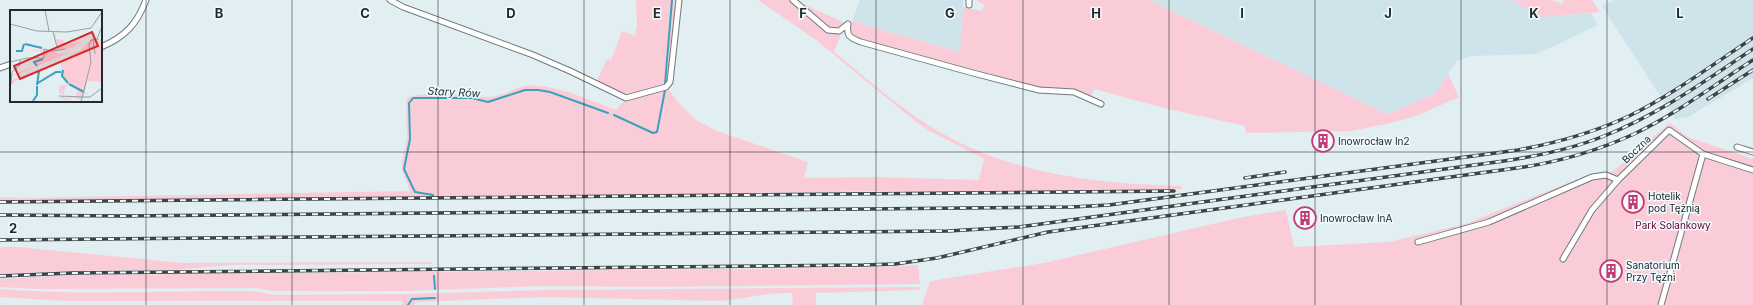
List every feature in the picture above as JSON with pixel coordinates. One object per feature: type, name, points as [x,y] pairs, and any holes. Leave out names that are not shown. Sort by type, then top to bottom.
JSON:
[{"type":"street","points":[[102,46],[115,41],[128,31],[141,13],[146,0]]},
{"type":"street","points":[[390,0],[403,7],[564,68],[626,98],[666,87],[670,82],[679,0]]},
{"type":"street","points":[[793,0],[828,30],[839,31],[848,24],[847,32],[849,36],[861,42],[1039,90],[1074,92],[1101,104]]},
{"type":"street","points":[[0,68],[10,64]]},
{"type":"street","name":"Boczna","points":[[1562,258],[1592,210],[1618,180],[1669,130],[1703,154],[1753,170]]},
{"type":"street","points":[[1737,147],[1753,152]]},
{"type":"street","points":[[1661,305],[1703,154]]},
{"type":"street","points":[[1418,242],[1489,222],[1592,177],[1606,175],[1618,180]]},
{"type":"shaded area","points":[[860,0],[963,0],[961,52],[871,27],[853,20]]},
{"type":"shaded area","points":[[1149,0],[1512,0],[1541,17],[1591,13],[1598,25],[1537,54],[1471,56],[1457,61],[1435,94],[1387,114]]},
{"type":"shaded area","points":[[1615,0],[1753,0],[1753,78],[1688,117],[1675,119],[1602,6]]},
{"type":"green space","points":[[636,0],[677,0],[668,81],[664,86],[627,96],[597,81],[607,59],[611,60],[622,31],[635,36],[637,25]]},
{"type":"green space","points":[[758,0],[798,0],[801,3],[845,23],[834,52],[913,115],[954,140],[985,154],[1048,172],[1081,178],[1148,185],[1181,186],[1182,189],[1037,192],[900,191],[438,197],[0,200],[0,197],[25,198],[410,191],[402,170],[402,161],[407,138],[406,102],[408,97],[437,94],[492,97],[525,86],[559,89],[616,110],[624,101],[668,89],[678,102],[696,120],[717,131],[808,162],[804,178],[873,177],[979,180],[984,159],[928,130],[915,121],[816,40]]},
{"type":"green space","points":[[976,0],[1149,0],[1387,114],[1435,94],[1448,74],[1459,97],[1416,116],[1352,131],[1246,133],[1245,126],[1164,108],[1094,89],[1091,96],[1075,90],[1044,88],[861,40],[855,37],[850,31],[853,20],[871,27],[960,52],[963,7],[982,11],[984,5]]},
{"type":"green space","points":[[1512,0],[1552,0],[1562,4],[1564,0],[1592,0],[1600,12],[1541,17]]},
{"type":"green space","name":"Park Solankowy","points":[[1670,123],[1688,137],[1753,159],[1753,305],[922,305],[930,281],[1044,263],[1243,217],[1286,210],[1294,247],[1389,242],[1465,224],[1570,182],[1590,175],[1612,172]]},
{"type":"green space","points":[[0,247],[18,247],[183,263],[432,262],[432,264],[230,265],[174,270],[71,271],[0,274]]},
{"type":"green space","points":[[918,265],[920,284],[651,287],[545,286],[404,291],[273,291],[255,288],[34,289],[0,287],[0,279],[68,275],[859,268]]},
{"type":"green space","points":[[920,287],[919,290],[816,293],[816,305],[793,305],[792,293],[720,301],[545,297],[416,302],[414,305],[402,305],[403,301],[68,301],[0,297],[0,289],[64,292],[254,291],[275,295],[405,294],[546,290]]},
{"type":"waterway","name":"Stary Rów","points":[[665,84],[672,0]]},
{"type":"waterway","name":"Stary Rów","points":[[433,197],[433,195],[415,192],[404,169],[410,139],[409,103],[413,98],[472,98],[488,102],[525,90],[538,90],[550,92],[608,113]]},
{"type":"waterway","name":"Stary Rów","points":[[614,115],[653,133],[657,132],[665,90]]},
{"type":"waterway","name":"Stary Rów","points":[[434,276],[435,289]]},
{"type":"waterway","name":"Stary Rów","points":[[408,305],[412,299],[435,298]]},
{"type":"railway","points":[[0,215],[123,216],[1072,207],[1109,205],[1518,150],[1560,141],[1602,128],[1645,108],[1753,38]]},
{"type":"railway","points":[[0,240],[948,231],[1019,227],[1504,161],[1555,152],[1592,141],[1624,128],[1681,97],[1753,49]]},
{"type":"railway","points":[[0,276],[72,273],[895,264],[937,258],[1048,232],[1552,162],[1594,150],[1621,140],[1650,126],[1753,60]]},
{"type":"railway","points":[[1708,99],[1753,70]]},
{"type":"railway","points":[[1245,178],[1285,172]]},
{"type":"railway","points":[[0,202],[1174,191]]},
{"type":"place","name":"Inowrocław In2","points":[[1323,141]]},
{"type":"place","name":"Hotelik pod Tężnią","points":[[1633,202]]},
{"type":"place","name":"Inowrocław InA","points":[[1305,218]]},
{"type":"place","name":"Sanatorium Przy Tężni","points":[[1611,271]]}]
